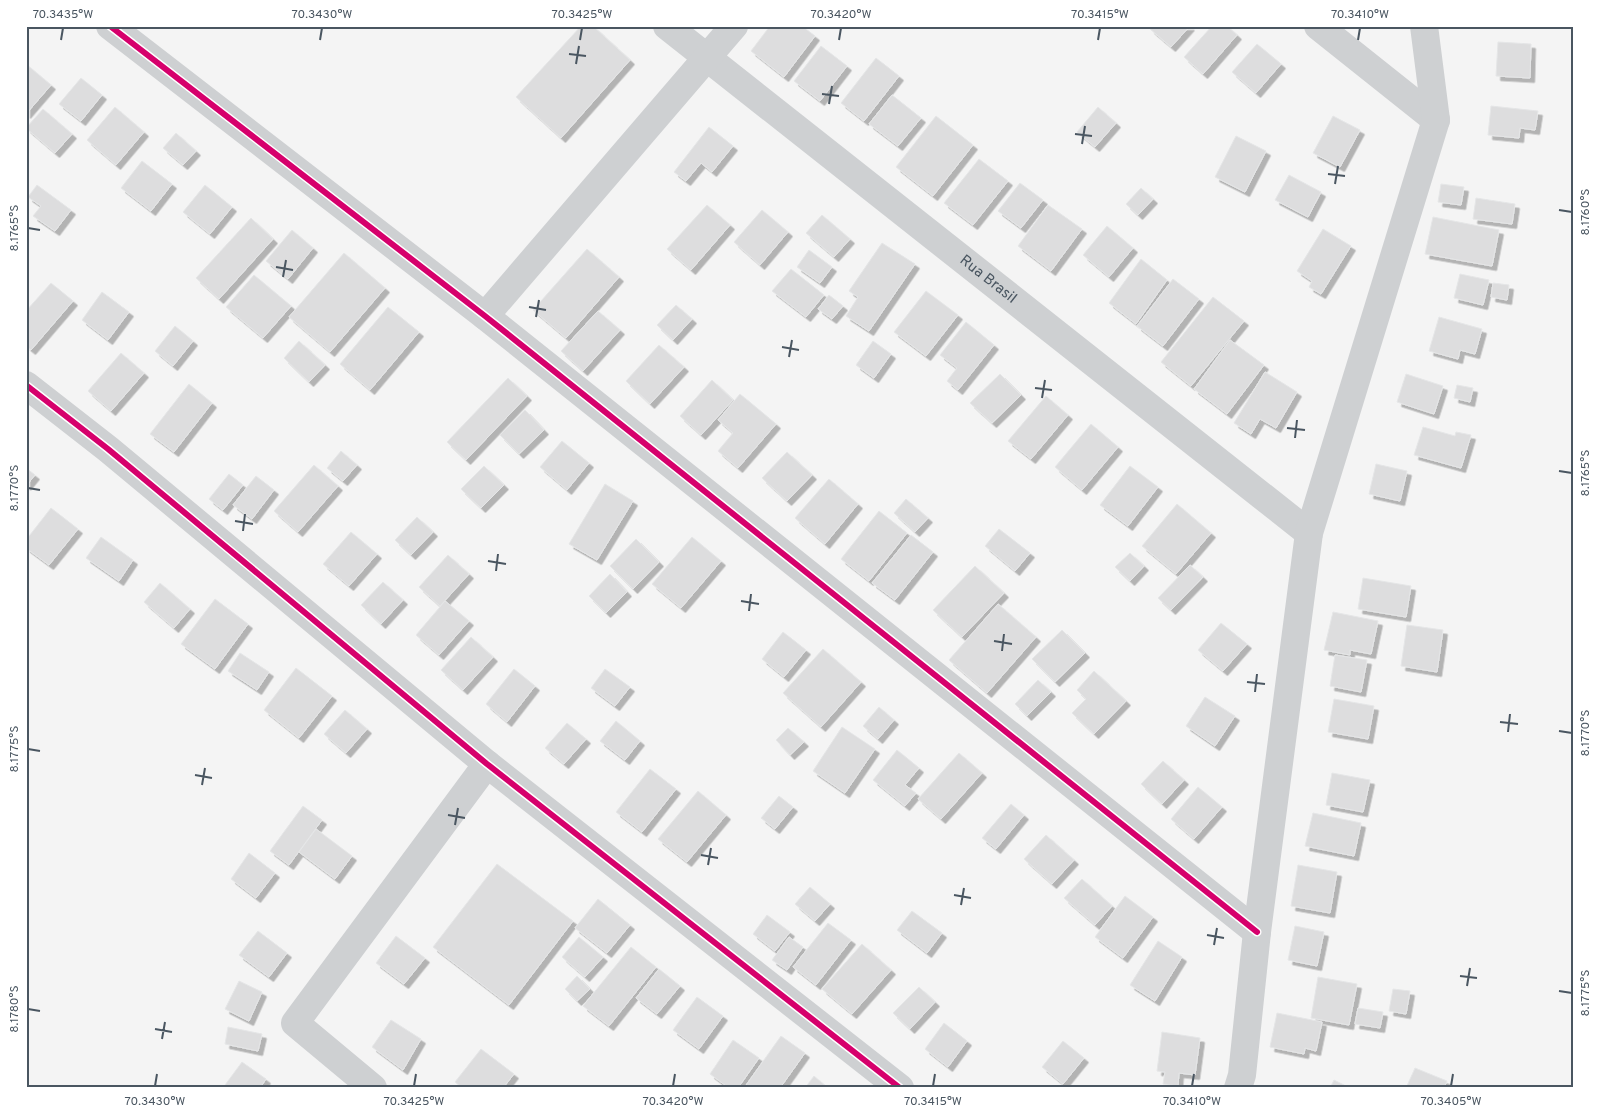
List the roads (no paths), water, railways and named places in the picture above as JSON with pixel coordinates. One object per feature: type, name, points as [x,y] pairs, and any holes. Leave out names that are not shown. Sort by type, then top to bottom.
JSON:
[{"type":"street","points":[[110,26],[485,316],[1257,932]]},
{"type":"street","name":"Rua Brasil","points":[[667,26],[1309,533]]},
{"type":"street","points":[[485,316],[734,26]]},
{"type":"street","points":[[1318,26],[1436,120]]},
{"type":"street","points":[[1238,1088],[1242,1075],[1257,932],[1309,533],[1436,120],[1424,26]]},
{"type":"street","points":[[26,385],[108,448],[487,764],[900,1088]]},
{"type":"street","points":[[373,1088],[295,1023],[487,764]]}]
